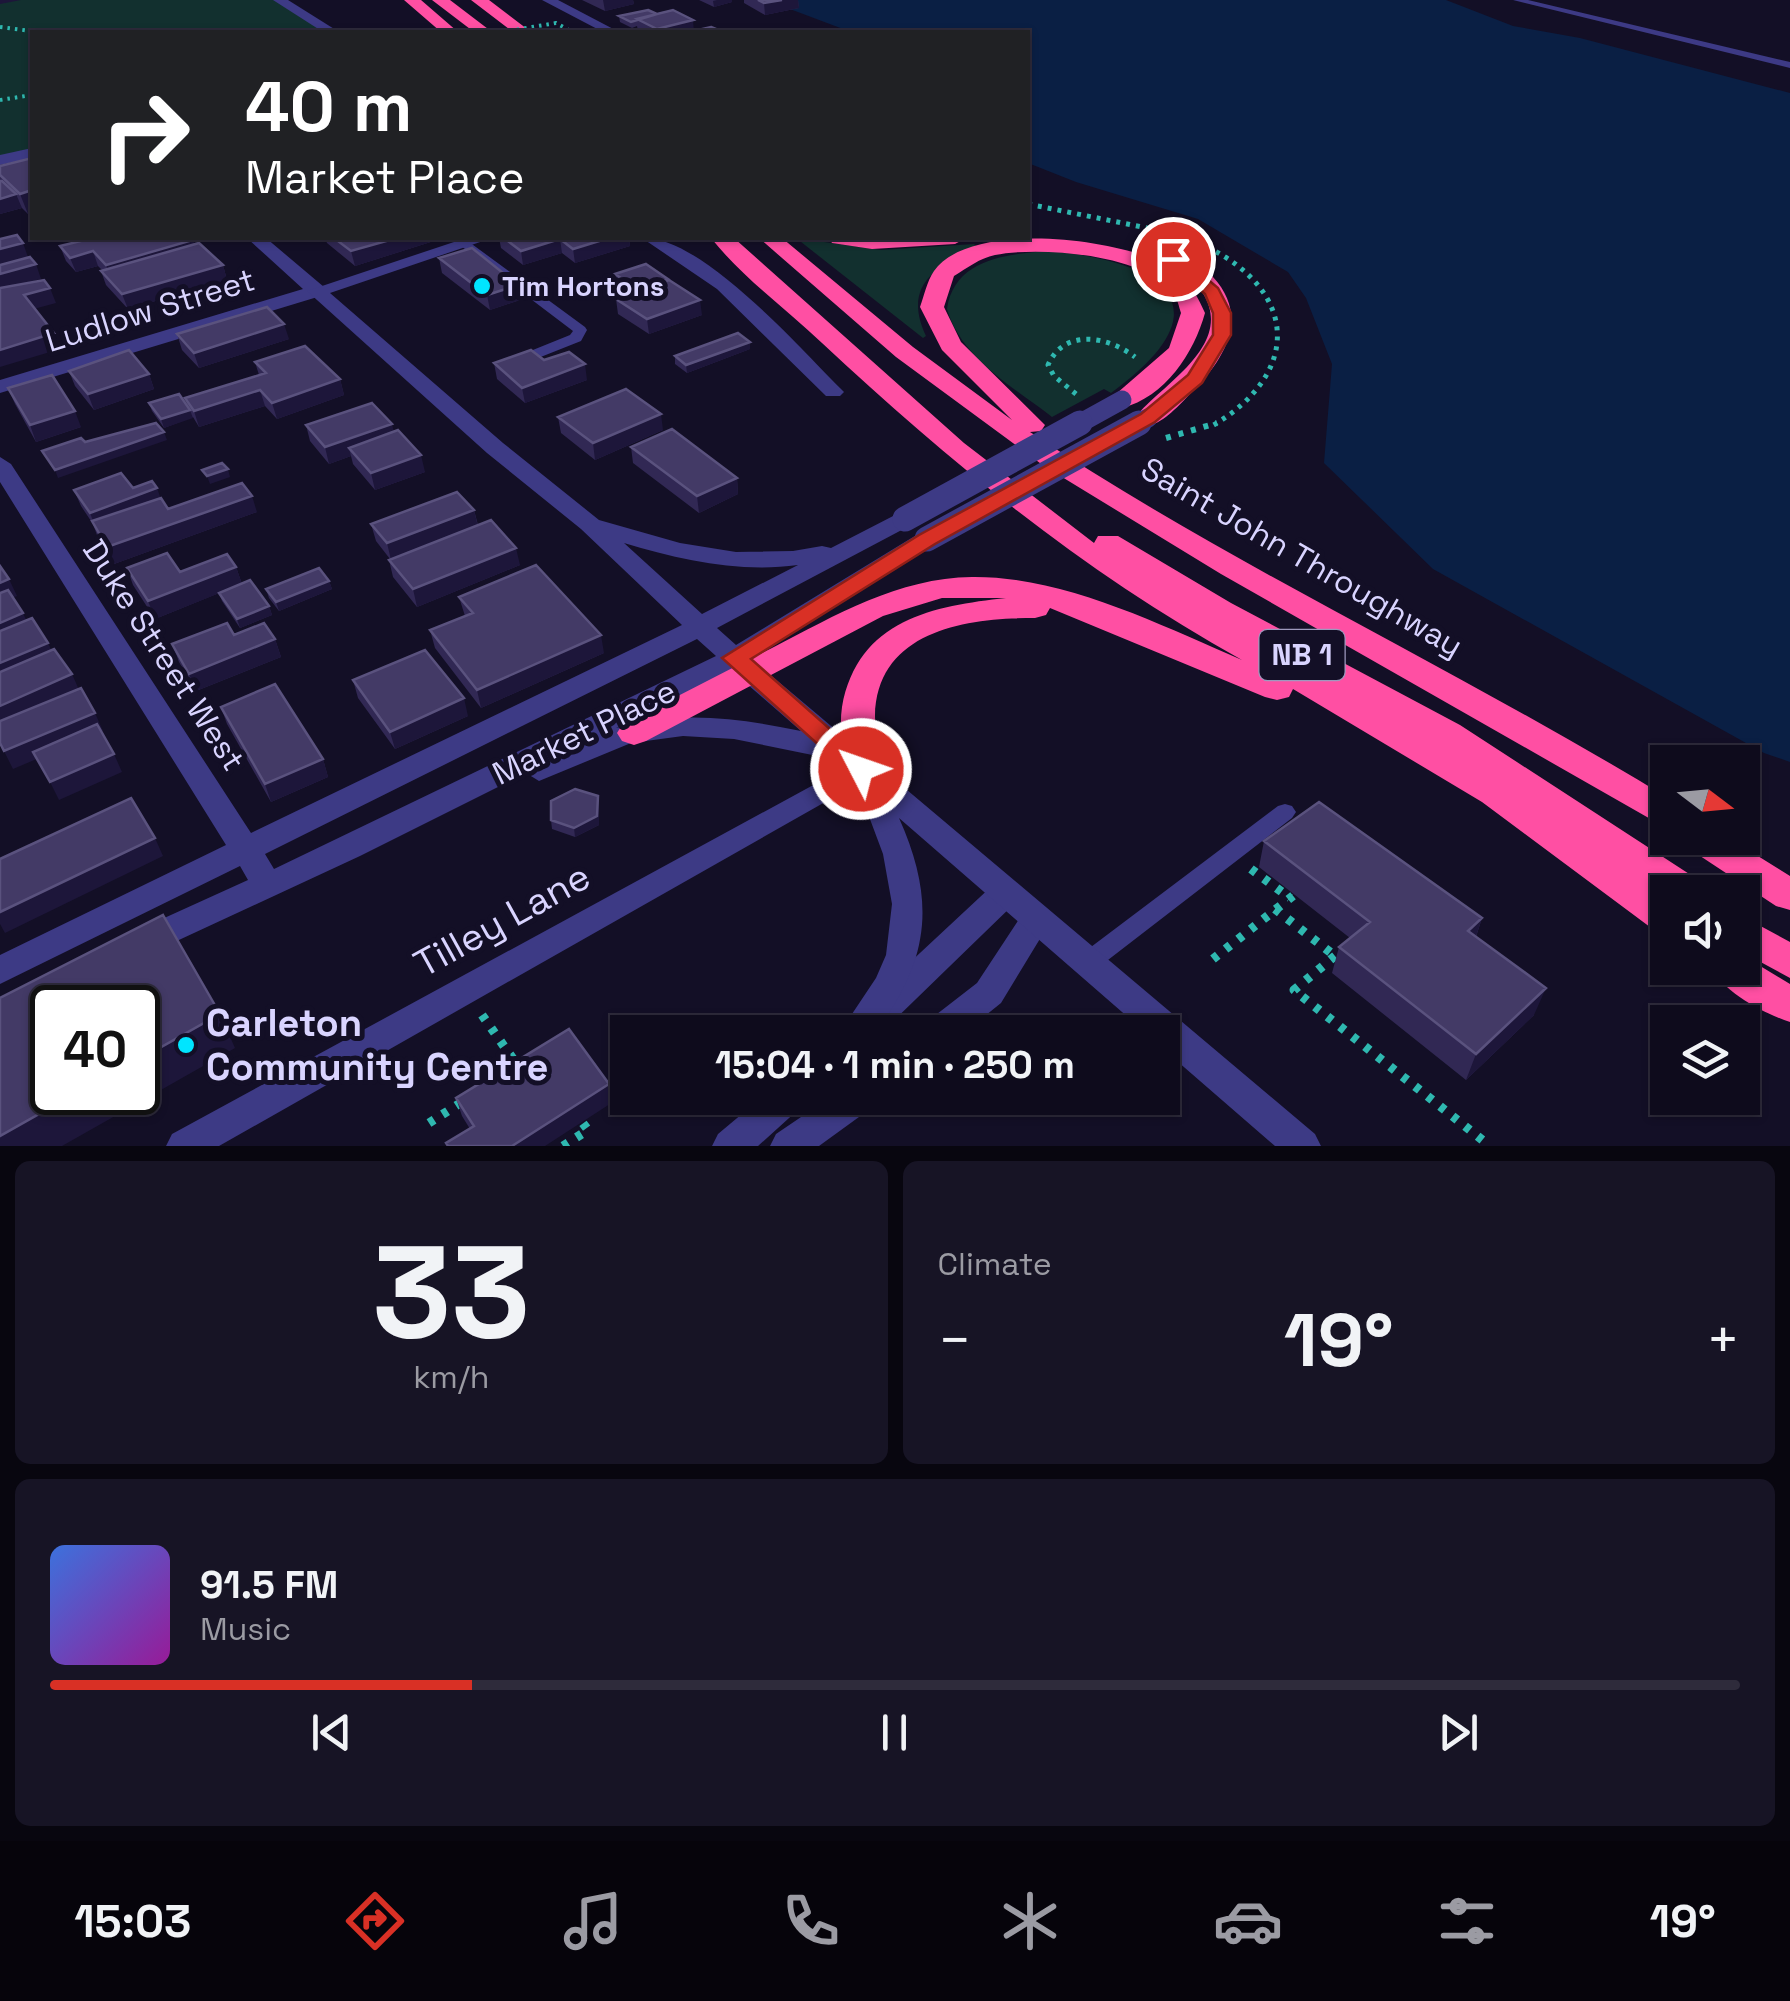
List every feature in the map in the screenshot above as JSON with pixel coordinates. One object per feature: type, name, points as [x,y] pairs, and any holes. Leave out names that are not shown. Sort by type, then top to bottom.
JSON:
[{"type":"highway","points":[[412,0],[448,30]]},
{"type":"highway","points":[[440,0],[481,30]]},
{"type":"highway","points":[[479,0],[520,30]]},
{"type":"highway","points":[[1030,231],[1082,232],[1144,247],[1173,259],[1212,292],[1222,313],[1222,335],[1195,379],[1148,418]]},
{"type":"highway","name":"NB 1","points":[[724,240],[996,484],[1114,571],[1178,613],[1386,726],[1486,786],[1650,904]]},
{"type":"highway","name":"Saint John Throughway","points":[[772,240],[875,330],[955,392],[1100,488],[1232,567],[1579,758],[1650,804]]},
{"type":"highway","points":[[856,240],[914,240]]},
{"type":"highway","points":[[1100,488],[981,379],[951,345],[932,307],[944,273],[990,249],[1056,244],[1118,254],[1168,278],[1191,306],[1192,325],[1174,359],[1122,400]]},
{"type":"highway","name":"NB 1","points":[[918,416],[1125,554],[1506,768],[1661,875]]},
{"type":"highway","points":[[634,733],[742,665],[908,594],[944,586],[1014,588],[1048,594],[1240,671],[1337,718],[1431,770],[1650,915]]},
{"type":"highway","points":[[850,759],[866,678],[883,651],[906,632],[936,616],[967,609],[1046,608],[1104,616]]},
{"type":"highway","points":[[1728,855],[1790,895]]},
{"type":"highway","points":[[1760,943],[1790,962]]},
{"type":"highway","points":[[1759,985],[1790,1005]]},
{"type":"street","points":[[280,0],[329,30]]},
{"type":"street","points":[[548,0],[608,30]]},
{"type":"street","points":[[0,160],[30,152]]},
{"type":"street","points":[[258,240],[495,448],[589,524],[850,759],[1302,1146]]},
{"type":"street","name":"Ludlow Street","points":[[0,388],[474,240]]},
{"type":"street","points":[[654,240],[724,285],[833,392]]},
{"type":"street","name":"Market Place","points":[[0,970],[699,627],[1122,400]]},
{"type":"street","name":"Market Place","points":[[118,954],[742,665],[927,539],[1148,418]]},
{"type":"street","name":"Duke Street West","points":[[0,464],[268,885]]},
{"type":"street","points":[[589,524],[666,549],[726,559],[781,559],[856,544]]},
{"type":"street","points":[[349,848],[634,733],[726,729],[850,759],[894,835],[909,887],[907,930],[892,981],[869,1015]]},
{"type":"street","name":"Tilley Lane","points":[[184,1146],[464,990],[850,759]]},
{"type":"street","points":[[876,1015],[1005,892]]},
{"type":"street","points":[[962,1015],[990,993],[1036,920]]},
{"type":"street","points":[[731,1146],[767,1115]]},
{"type":"street","points":[[802,1141],[836,1115]]},
{"type":"lane","points":[[1517,0],[1790,65]]},
{"type":"lane","points":[[474,240],[580,330],[572,340],[518,361]]},
{"type":"lane","points":[[1087,963],[1285,812]]},
{"type":"path","points":[[514,30],[556,23],[568,30]]},
{"type":"path","points":[[0,26],[30,31]]},
{"type":"path","points":[[0,100],[30,95]]},
{"type":"path","points":[[1213,959],[1292,896],[1230,854]]},
{"type":"path","points":[[1275,910],[1344,963]]},
{"type":"path","points":[[1334,956],[1294,990],[1490,1146]]},
{"type":"path","points":[[464,990],[526,1076]]},
{"type":"path","points":[[503,1076],[518,1066]]},
{"type":"path","points":[[430,1123],[474,1094]]},
{"type":"path","points":[[564,1146],[588,1130],[582,1122]]},
{"type":"green space","points":[[279,0],[329,30],[30,30],[30,153],[0,160],[0,3]]},
{"type":"green space","points":[[799,240],[881,250],[974,244],[979,249],[937,270],[921,290],[918,303],[926,336],[923,338]]},
{"type":"green space","points":[[1049,251],[1089,256],[1150,277],[1167,293],[1174,312],[1168,336],[1147,362],[1111,393],[1104,389],[1052,417],[976,357],[947,309],[952,292],[971,269],[1000,257]]},
{"type":"water","points":[[766,0],[1446,0],[1513,26],[1580,38],[1790,93],[1790,762],[1764,753],[1760,745],[1750,745],[1433,569],[1324,463],[1332,364],[1306,298],[1288,272],[1198,219],[1030,164],[1030,30],[846,30]]},
{"type":"building","points":[[648,10],[657,14],[631,22],[619,16]]},
{"type":"building","points":[[673,10],[693,20],[657,29],[637,19]]},
{"type":"building","points":[[30,158],[30,191],[20,194],[0,175],[0,166]]},
{"type":"building","points":[[2,181],[16,194],[0,199]]},
{"type":"building","points":[[17,235],[23,243],[0,249],[0,239]]},
{"type":"building","points":[[85,240],[193,240],[106,265],[93,251],[70,258],[60,246]]},
{"type":"building","points":[[337,240],[390,240],[351,251]]},
{"type":"building","points":[[507,240],[557,240],[521,251]]},
{"type":"building","points":[[561,240],[602,240],[573,249]]},
{"type":"building","points":[[199,243],[223,265],[122,294],[101,271]]},
{"type":"building","points":[[472,248],[518,285],[487,295],[439,258]]},
{"type":"building","points":[[30,257],[36,264],[0,274],[0,265]]},
{"type":"building","points":[[646,264],[668,279],[637,289],[615,274]]},
{"type":"building","points":[[44,280],[50,288],[24,295],[54,333],[0,350],[0,288]]},
{"type":"building","points":[[669,280],[700,300],[647,319],[616,299]]},
{"type":"building","points":[[267,307],[284,324],[194,353],[177,334]]},
{"type":"building","points":[[738,333],[750,342],[686,365],[675,356]]},
{"type":"building","points":[[305,346],[340,379],[272,403],[260,390],[194,411],[185,398],[266,373],[255,362]]},
{"type":"building","points":[[129,350],[149,374],[88,394],[69,371]]},
{"type":"building","points":[[531,350],[544,360],[569,352],[585,364],[522,388],[494,363]]},
{"type":"building","points":[[52,375],[75,411],[30,425],[8,388]]},
{"type":"building","points":[[626,389],[661,414],[593,443],[558,417]]},
{"type":"building","points":[[179,394],[190,410],[161,419],[149,403]]},
{"type":"building","points":[[372,403],[392,424],[325,447],[306,425]]},
{"type":"building","points":[[156,423],[164,432],[55,470],[42,451],[81,438],[85,442]]},
{"type":"building","points":[[672,429],[737,478],[697,496],[631,447]]},
{"type":"building","points":[[398,430],[421,455],[371,473],[349,448]]},
{"type":"building","points":[[222,463],[228,469],[207,476],[202,470]]},
{"type":"building","points":[[121,473],[133,488],[152,481],[157,488],[90,513],[74,490]]},
{"type":"building","points":[[242,483],[252,496],[107,547],[92,521],[161,498],[168,509]]},
{"type":"building","points":[[457,492],[474,510],[387,543],[371,524]]},
{"type":"building","points":[[491,520],[516,548],[413,589],[389,560]]},
{"type":"building","points":[[167,553],[180,572],[227,554],[236,567],[148,601],[127,568]]},
{"type":"building","points":[[536,565],[601,635],[477,690],[430,630],[473,613],[459,597]]},
{"type":"building","points":[[0,566],[9,579],[0,583]]},
{"type":"building","points":[[319,568],[329,581],[276,602],[266,589]]},
{"type":"building","points":[[250,580],[269,606],[237,619],[219,593]]},
{"type":"building","points":[[8,590],[23,613],[0,623],[0,593]]},
{"type":"building","points":[[32,618],[48,643],[0,663],[0,631]]},
{"type":"building","points":[[227,623],[234,635],[264,623],[275,639],[189,674],[172,644]]},
{"type":"building","points":[[54,649],[72,674],[0,706],[0,672]]},
{"type":"building","points":[[425,650],[464,698],[390,732],[353,680]]},
{"type":"building","points":[[275,684],[323,759],[265,784],[221,707]]},
{"type":"building","points":[[81,688],[95,713],[4,751],[0,721]]},
{"type":"building","points":[[97,724],[114,754],[50,782],[33,752]]},
{"type":"building","points":[[575,789],[598,796],[597,816],[574,828],[551,820],[551,801]]},
{"type":"building","points":[[131,798],[155,838],[0,912],[0,859]]},
{"type":"building","points":[[1319,802],[1482,918],[1468,931],[1546,988],[1476,1054],[1339,947],[1370,922],[1264,841]]},
{"type":"building","points":[[163,915],[220,1014],[160,1048],[160,985],[30,985],[30,1115],[37,1115],[0,1136],[0,998]]},
{"type":"building","points":[[569,1029],[609,1084],[512,1146],[448,1146],[446,1143],[474,1126],[456,1098]]},
{"type":"place","name":"Tim Hortons","points":[[482,286]]},
{"type":"place","name":"Carleton Community Centre","points":[[186,1045]]},
{"type":"route","points":[[861,769],[734,658],[927,539],[1148,418],[1195,379],[1222,335],[1222,313],[1212,292],[1173,259]]}]
